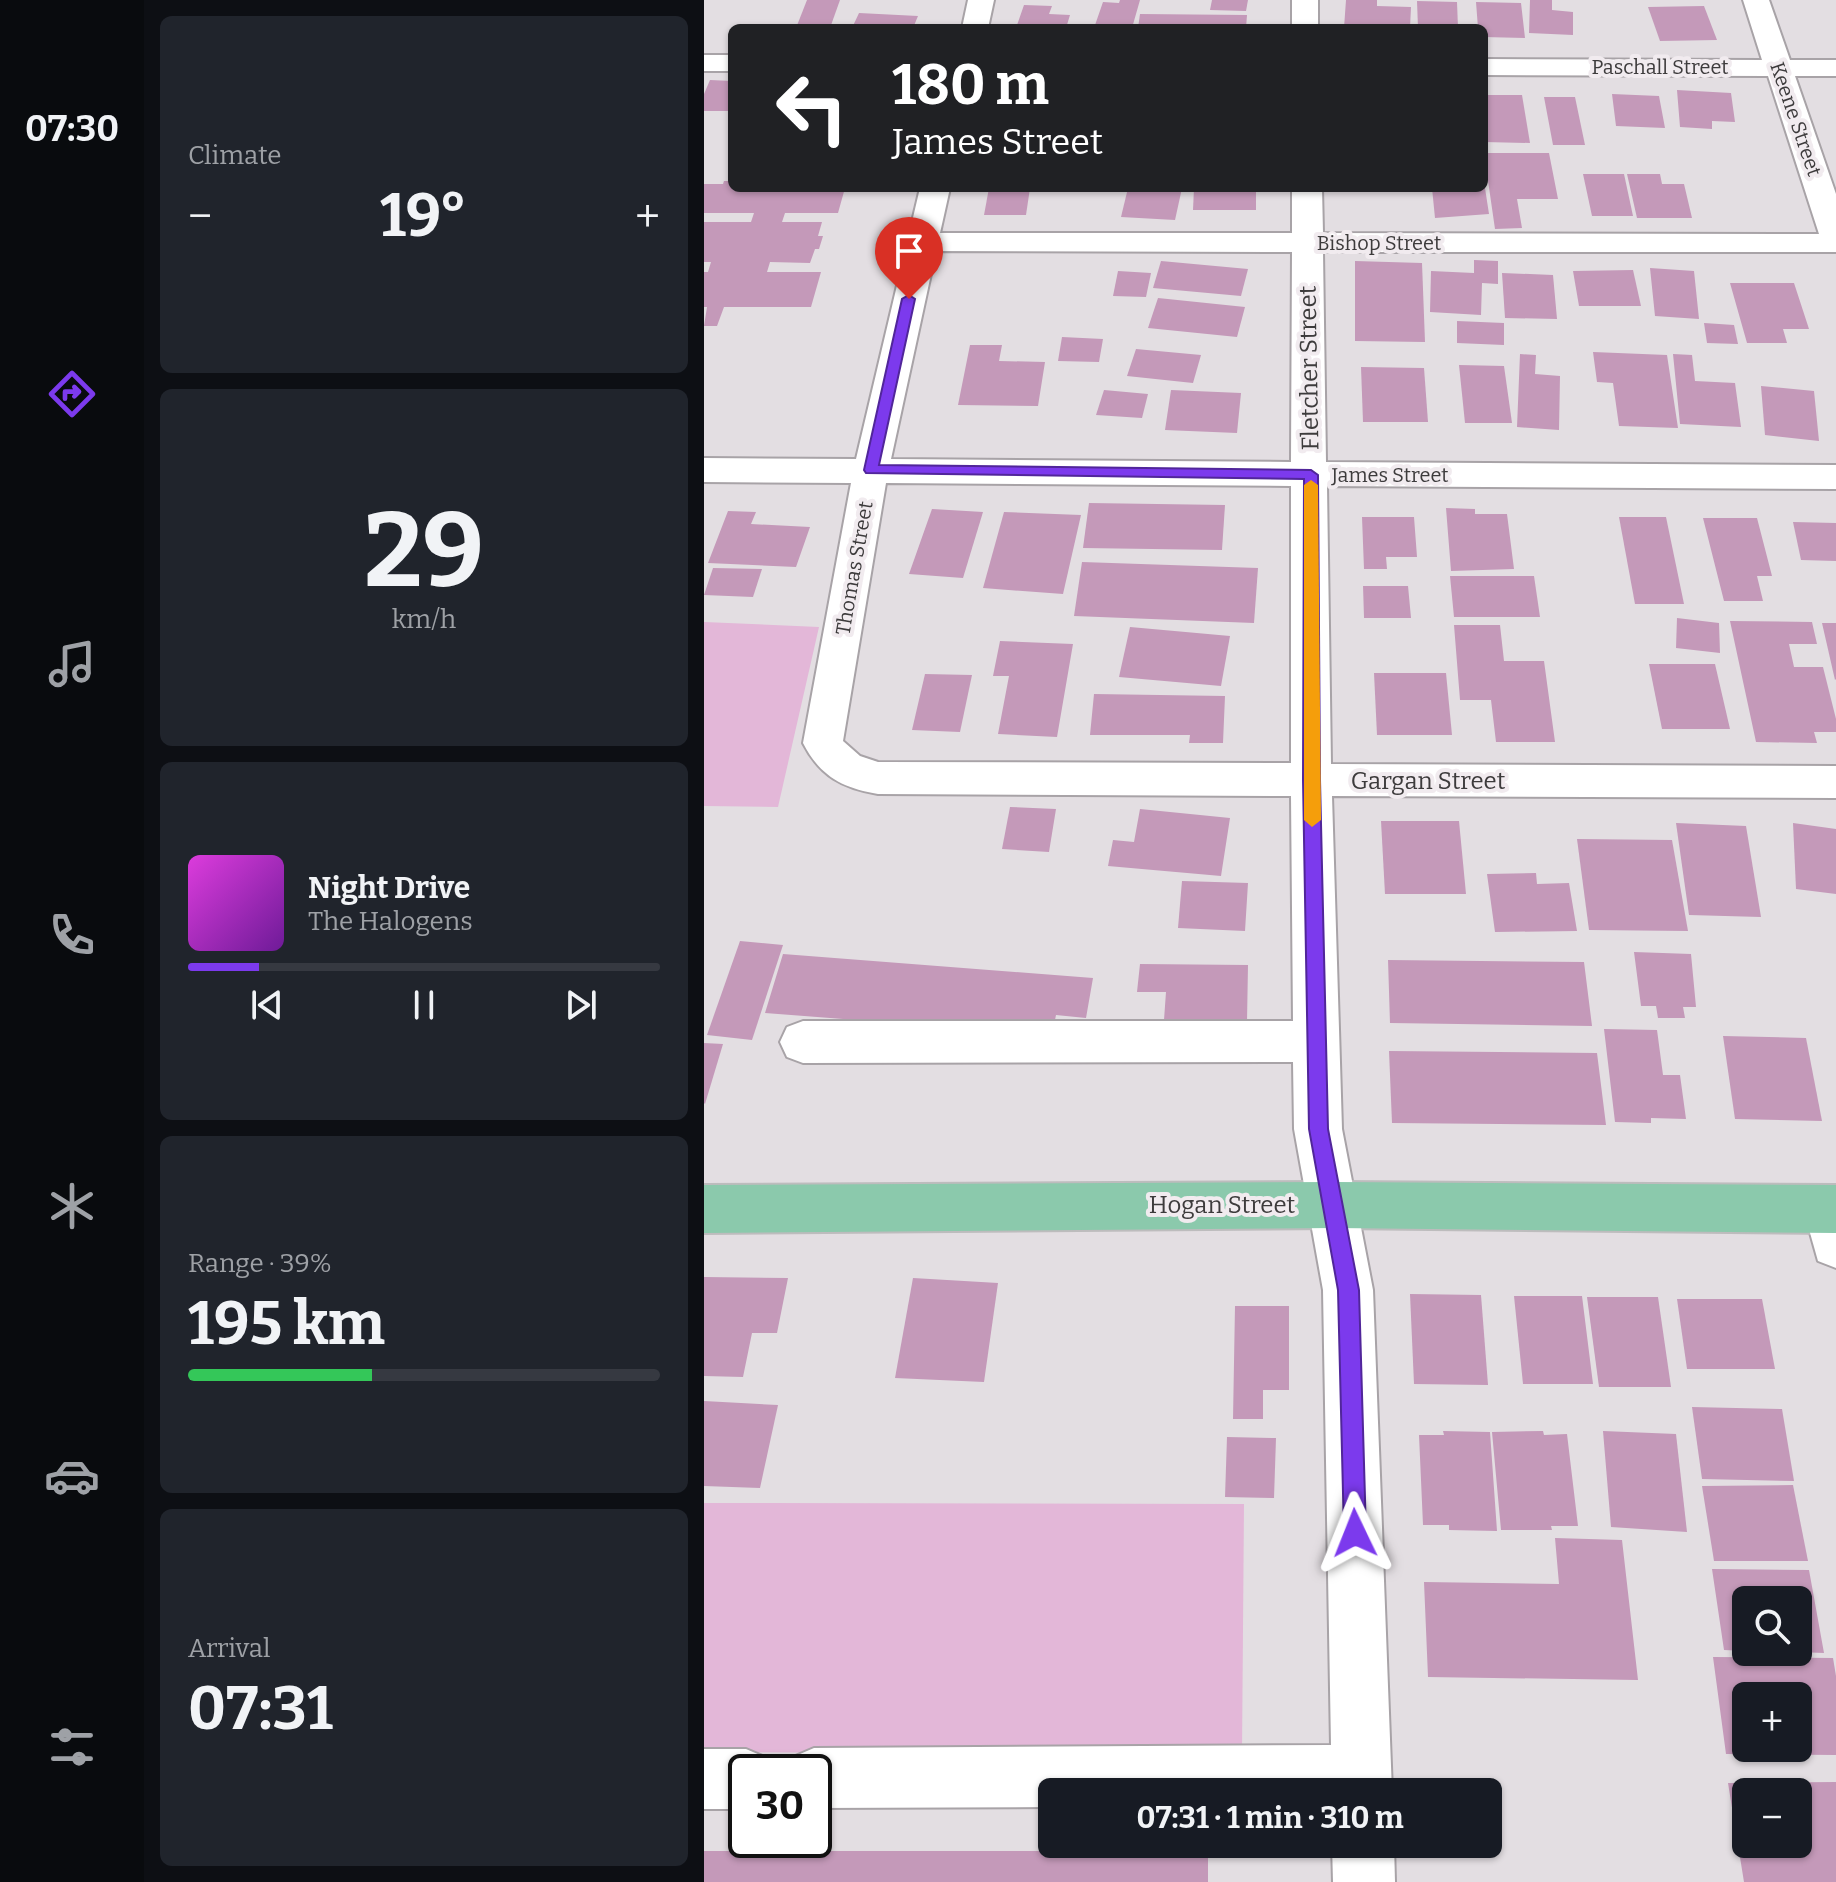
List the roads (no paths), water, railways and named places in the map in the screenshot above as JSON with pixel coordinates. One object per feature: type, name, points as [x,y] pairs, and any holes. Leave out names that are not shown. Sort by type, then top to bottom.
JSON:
[{"type":"main road","name":"Hogan Street","points":[[704,1209],[1335,1205],[1833,1220]]},
{"type":"street","points":[[976,24],[981,0]]},
{"type":"street","points":[[1305,0],[1305,24]]},
{"type":"street","name":"Keene Street","points":[[1756,0],[1836,240]]},
{"type":"street","points":[[704,63],[728,63]]},
{"type":"street","name":"Paschall Street","points":[[1488,67],[1836,68]]},
{"type":"street","name":"Thomas Street","points":[[832,759],[823,743],[871,470],[934,192]]},
{"type":"street","name":"Fletcher Street","points":[[1307,192],[1311,780],[1318,1129],[1335,1205],[1348,1290],[1362,1778]]},
{"type":"street","name":"Bishop Street","points":[[921,242],[1836,240]]},
{"type":"street","name":"James Street","points":[[704,470],[1836,477]]},
{"type":"street","name":"Gargan Street","points":[[832,759],[856,775],[878,778],[1836,782]]},
{"type":"street","points":[[803,1042],[1317,1041]]},
{"type":"street","points":[[832,1778],[1038,1780]]},
{"type":"street","points":[[704,1779],[728,1779]]},
{"type":"street","points":[[1363,1858],[1364,1882]]}]
